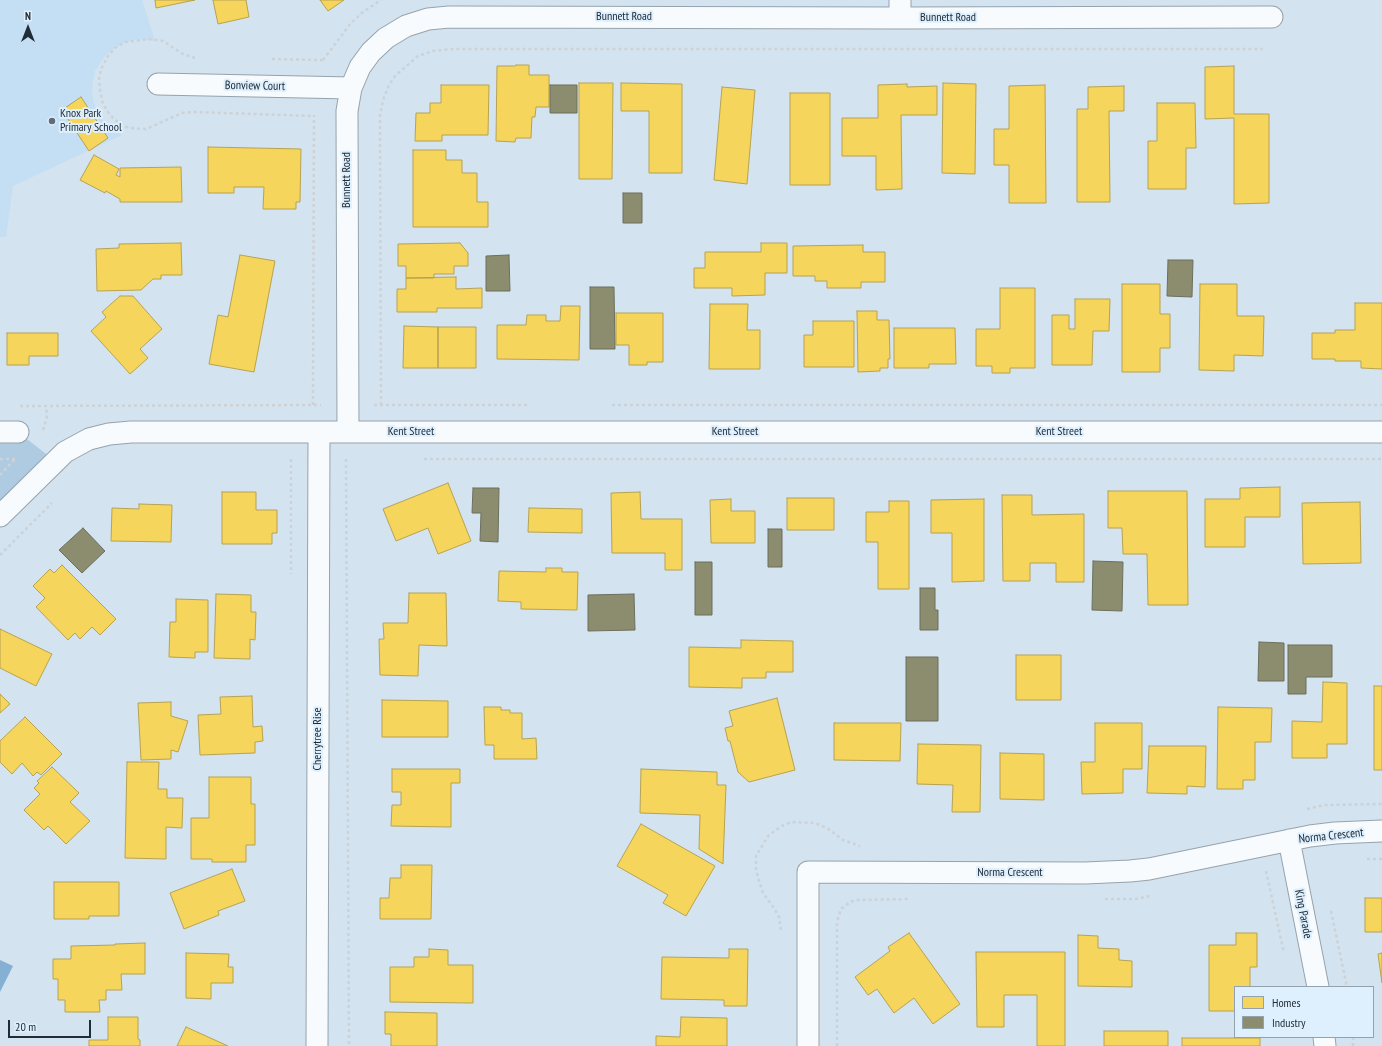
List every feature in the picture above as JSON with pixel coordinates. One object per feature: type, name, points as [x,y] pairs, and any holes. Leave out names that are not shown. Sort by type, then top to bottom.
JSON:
[{"type":"street","name":"Bunnett Road","points":[[348,432],[347,110],[351,88],[360,67],[371,52],[386,38],[406,26],[428,19],[449,17],[492,8],[900,9],[1272,17]]},
{"type":"street","name":"Bonview Court","points":[[158,84],[351,88]]},
{"type":"street","name":"Kent Street","points":[[0,516],[65,452],[89,439],[109,434],[131,432],[1382,432]]},
{"type":"street","name":"Cherrytree Rise","points":[[318,1046],[319,432]]},
{"type":"street","name":"Norma Crescent","points":[[808,1046],[808,872],[1110,872],[1149,869],[1289,840],[1335,833],[1382,832]]},
{"type":"street","name":"King Parade","points":[[1289,840],[1318,986]]},
{"type":"path","points":[[323,60],[351,23],[363,12],[381,0]]},
{"type":"path","points":[[380,405],[380,115],[383,100],[389,85],[396,75],[418,56],[433,51],[452,49],[1263,49]]},
{"type":"path","points":[[313,405],[314,116],[317,111]]},
{"type":"path","points":[[610,405],[1382,404]]},
{"type":"path","points":[[15,406],[321,405]]},
{"type":"path","points":[[374,405],[531,405]]},
{"type":"path","points":[[0,459],[15,459]]},
{"type":"path","points":[[284,459],[298,459]]},
{"type":"path","points":[[342,459],[346,459],[349,1046]]},
{"type":"path","points":[[424,459],[1382,459]]},
{"type":"path","points":[[0,555],[56,498]]},
{"type":"path","points":[[1259,872],[1266,870],[1284,956]]},
{"type":"path","points":[[1102,899],[1136,899],[1154,895]]},
{"type":"path","points":[[837,1046],[837,922],[841,909],[850,902],[856,900],[914,899]]},
{"type":"path","points":[[1329,904],[1347,986]]},
{"type":"shaded area","name":"Knox Park Primary School","points":[[0,0],[142,0],[155,41],[138,39],[126,42],[116,47],[102,60],[95,71],[93,81],[92,93],[94,104],[100,117],[106,125],[122,135],[13,186],[6,237],[0,237]]},
{"type":"shaded area","points":[[0,432],[18,432],[55,461],[0,516]]},
{"type":"shaded area","points":[[0,960],[13,966],[0,992]]},
{"type":"building: Homes","points":[[155,0],[195,0],[156,8]]},
{"type":"building: Homes","points":[[213,0],[246,0],[249,17],[218,24]]},
{"type":"building: Homes","points":[[320,0],[344,0],[328,11]]},
{"type":"building: Homes","points":[[529,65],[529,75],[549,75],[549,107],[536,107],[535,117],[532,117],[531,138],[516,138],[515,142],[496,141],[497,66]]},
{"type":"building: Homes","points":[[1234,66],[1234,114],[1269,114],[1269,203],[1234,204],[1234,118],[1205,119],[1205,67]]},
{"type":"building: Homes","points":[[579,83],[613,83],[612,179],[579,179]]},
{"type":"building: Homes","points":[[621,83],[682,84],[682,173],[649,173],[649,111],[621,111]]},
{"type":"building: Homes","points":[[943,83],[976,84],[975,174],[942,173]]},
{"type":"building: Homes","points":[[907,84],[907,87],[937,86],[937,115],[901,115],[902,189],[876,190],[876,156],[842,156],[842,118],[878,118],[878,85]]},
{"type":"building: Homes","points":[[441,85],[489,85],[488,135],[442,135],[442,141],[415,141],[416,113],[430,113],[430,103],[441,103]]},
{"type":"building: Homes","points":[[1045,85],[1046,203],[1009,203],[1009,165],[994,165],[994,129],[1009,129],[1009,86]]},
{"type":"building: Homes","points":[[1124,86],[1124,111],[1109,111],[1110,202],[1077,202],[1077,109],[1088,109],[1088,87]]},
{"type":"building: Homes","points":[[722,87],[755,90],[747,184],[714,180]]},
{"type":"building: Homes","points":[[790,93],[830,93],[830,185],[790,185]]},
{"type":"building: Homes","points":[[81,97],[108,138],[89,151],[62,110]]},
{"type":"building: Homes","points":[[1157,103],[1195,103],[1196,148],[1186,148],[1186,189],[1148,189],[1148,141],[1157,141]]},
{"type":"building: Homes","points":[[208,147],[301,149],[300,202],[296,202],[296,209],[263,209],[264,187],[234,187],[234,193],[208,193]]},
{"type":"building: Homes","points":[[413,150],[446,150],[446,160],[462,160],[462,173],[477,173],[477,202],[488,202],[488,227],[413,227]]},
{"type":"building: Homes","points":[[94,155],[119,169],[116,175],[120,177],[120,168],[181,167],[182,202],[120,202],[120,199],[106,191],[105,193],[80,180]]},
{"type":"building: Homes","points":[[181,243],[182,275],[161,275],[161,279],[153,279],[141,290],[97,291],[96,249],[119,248],[119,244]]},
{"type":"building: Homes","points":[[460,243],[468,253],[468,266],[454,266],[454,274],[434,274],[434,278],[406,278],[406,266],[398,266],[398,244]]},
{"type":"building: Homes","points":[[761,243],[787,243],[787,273],[765,273],[765,295],[732,296],[732,288],[694,288],[694,268],[705,268],[705,252],[761,252]]},
{"type":"building: Homes","points":[[863,245],[863,252],[885,252],[885,282],[861,282],[861,288],[827,288],[827,281],[815,281],[815,276],[793,276],[793,246]]},
{"type":"building: Homes","points":[[240,255],[275,261],[254,372],[209,364],[218,315],[228,317]]},
{"type":"building: Homes","points":[[456,277],[456,289],[482,288],[482,308],[437,308],[437,312],[397,312],[397,289],[406,289],[406,278]]},
{"type":"building: Homes","points":[[1122,284],[1160,284],[1160,314],[1170,314],[1170,348],[1160,348],[1160,372],[1122,372]]},
{"type":"building: Homes","points":[[1200,284],[1237,284],[1237,316],[1264,316],[1263,356],[1234,355],[1234,371],[1199,370]]},
{"type":"building: Homes","points":[[1000,288],[1035,288],[1035,368],[1010,368],[1010,373],[992,373],[992,366],[976,366],[976,329],[1000,329]]},
{"type":"building: Homes","points":[[120,296],[133,296],[162,329],[140,349],[148,358],[130,374],[91,331],[106,317],[102,312]]},
{"type":"building: Homes","points":[[1075,299],[1110,299],[1109,331],[1093,331],[1092,365],[1052,365],[1052,315],[1069,315],[1069,329],[1075,329]]},
{"type":"building: Homes","points":[[1355,303],[1382,303],[1382,369],[1361,368],[1361,361],[1312,359],[1312,333],[1335,333],[1335,330],[1355,330]]},
{"type":"building: Homes","points":[[710,304],[748,304],[747,330],[760,330],[760,369],[709,369]]},
{"type":"building: Homes","points":[[561,306],[580,306],[579,360],[497,359],[497,325],[526,325],[527,315],[546,315],[546,321],[560,321]]},
{"type":"building: Homes","points":[[857,311],[877,311],[877,320],[889,320],[890,359],[888,359],[888,368],[880,368],[880,371],[858,372]]},
{"type":"building: Homes","points":[[616,313],[663,313],[663,362],[647,362],[647,365],[629,365],[629,345],[616,345]]},
{"type":"building: Homes","points":[[813,321],[854,321],[854,367],[804,367],[804,335],[813,335]]},
{"type":"building: Homes","points":[[404,326],[438,327],[438,368],[403,368]]},
{"type":"building: Homes","points":[[438,327],[476,327],[476,368],[438,368]]},
{"type":"building: Homes","points":[[894,328],[955,328],[956,364],[929,364],[929,368],[894,368]]},
{"type":"building: Homes","points":[[7,333],[58,333],[58,356],[29,356],[29,365],[7,365]]},
{"type":"building: Homes","points":[[448,483],[471,541],[438,554],[428,528],[396,541],[383,509]]},
{"type":"building: Homes","points":[[1280,487],[1280,517],[1245,517],[1245,547],[1205,547],[1205,499],[1240,499],[1240,488]]},
{"type":"building: Homes","points":[[1108,491],[1187,491],[1188,605],[1148,605],[1147,554],[1123,554],[1122,528],[1108,528]]},
{"type":"building: Homes","points":[[222,492],[256,492],[256,510],[277,510],[277,533],[272,533],[272,544],[222,544]]},
{"type":"building: Homes","points":[[640,492],[641,519],[682,519],[682,570],[665,570],[665,553],[612,553],[611,493]]},
{"type":"building: Homes","points":[[1002,495],[1032,495],[1032,515],[1084,514],[1084,582],[1056,582],[1056,563],[1030,563],[1030,581],[1003,581]]},
{"type":"building: Homes","points":[[787,498],[834,498],[834,530],[787,530]]},
{"type":"building: Homes","points":[[731,499],[731,511],[755,511],[755,543],[711,543],[710,500]]},
{"type":"building: Homes","points":[[984,499],[984,581],[952,582],[952,533],[931,533],[931,500]]},
{"type":"building: Homes","points":[[889,501],[909,501],[909,589],[878,589],[878,542],[866,542],[866,512],[889,512]]},
{"type":"building: Homes","points":[[1360,502],[1361,563],[1303,564],[1302,503]]},
{"type":"building: Homes","points":[[139,504],[172,505],[171,542],[111,541],[112,508],[139,509]]},
{"type":"building: Homes","points":[[529,508],[582,509],[582,533],[528,532]]},
{"type":"building: Homes","points":[[62,565],[116,619],[100,635],[92,627],[80,639],[75,633],[68,640],[36,607],[45,598],[33,586],[50,569],[54,573]]},
{"type":"building: Homes","points":[[546,568],[562,568],[562,572],[578,572],[577,610],[521,609],[521,602],[498,601],[499,571],[546,572]]},
{"type":"building: Homes","points":[[409,593],[446,593],[447,646],[419,645],[418,676],[380,675],[379,639],[384,639],[383,623],[408,623]]},
{"type":"building: Homes","points":[[216,594],[251,595],[251,612],[256,612],[255,640],[250,639],[250,659],[214,658]]},
{"type":"building: Homes","points":[[176,599],[208,600],[208,652],[195,652],[195,658],[169,657],[170,622],[176,622]]},
{"type":"building: Homes","points":[[0,629],[52,654],[36,686],[0,668]]},
{"type":"building: Homes","points":[[741,640],[793,641],[793,672],[766,672],[766,678],[742,678],[742,688],[689,687],[689,647],[741,648]]},
{"type":"building: Homes","points":[[1016,655],[1061,655],[1061,700],[1016,700]]},
{"type":"building: Homes","points":[[1323,682],[1347,683],[1347,744],[1327,744],[1327,758],[1292,758],[1292,721],[1322,722]]},
{"type":"building: Homes","points":[[1374,686],[1382,686],[1382,770],[1374,770]]},
{"type":"building: Homes","points":[[0,694],[10,704],[0,713]]},
{"type":"building: Homes","points":[[252,696],[253,727],[262,726],[263,741],[255,742],[255,753],[200,755],[198,715],[221,714],[220,697]]},
{"type":"building: Homes","points":[[777,698],[795,770],[749,782],[738,772],[730,741],[728,741],[725,728],[733,726],[729,711]]},
{"type":"building: Homes","points":[[382,700],[448,701],[448,737],[382,737]]},
{"type":"building: Homes","points":[[171,702],[171,716],[188,721],[178,752],[171,750],[171,759],[141,760],[138,703]]},
{"type":"building: Homes","points":[[484,707],[501,707],[501,710],[510,710],[510,713],[522,713],[522,739],[536,738],[537,759],[494,759],[494,745],[485,745]]},
{"type":"building: Homes","points":[[1218,707],[1272,708],[1271,742],[1255,742],[1255,780],[1243,780],[1243,789],[1217,789]]},
{"type":"building: Homes","points":[[25,717],[62,754],[41,775],[37,772],[33,776],[22,763],[12,774],[0,762],[0,741]]},
{"type":"building: Homes","points":[[834,723],[901,723],[900,761],[834,760]]},
{"type":"building: Homes","points":[[1095,723],[1142,723],[1142,769],[1123,769],[1123,793],[1082,794],[1081,762],[1095,762]]},
{"type":"building: Homes","points":[[918,744],[981,745],[980,812],[952,812],[953,785],[917,784]]},
{"type":"building: Homes","points":[[1149,746],[1206,746],[1205,787],[1187,786],[1187,794],[1147,793]]},
{"type":"building: Homes","points":[[1000,753],[1044,754],[1044,800],[1000,799]]},
{"type":"building: Homes","points":[[127,762],[159,762],[158,789],[167,789],[167,798],[183,798],[182,828],[166,827],[166,859],[125,858]]},
{"type":"building: Homes","points":[[52,767],[79,793],[70,802],[90,821],[66,844],[48,826],[44,830],[24,810],[40,794],[34,788],[39,783],[37,781]]},
{"type":"building: Homes","points":[[392,769],[460,769],[460,783],[451,783],[451,827],[391,826],[392,805],[401,805],[401,792],[392,792]]},
{"type":"building: Homes","points":[[641,769],[717,772],[717,785],[726,785],[723,864],[699,849],[700,815],[640,813]]},
{"type":"building: Homes","points":[[209,777],[251,777],[251,804],[255,804],[255,845],[246,845],[246,862],[212,862],[212,859],[191,859],[191,818],[209,818]]},
{"type":"building: Homes","points":[[641,824],[715,866],[686,916],[663,903],[668,895],[617,866]]},
{"type":"building: Homes","points":[[401,865],[432,865],[431,919],[380,919],[380,898],[389,898],[390,878],[401,878]]},
{"type":"building: Homes","points":[[232,869],[245,901],[218,911],[219,915],[184,929],[170,893]]},
{"type":"building: Homes","points":[[54,882],[119,882],[119,916],[89,916],[89,919],[54,919]]},
{"type":"building: Homes","points":[[1365,898],[1382,898],[1382,932],[1365,932]]},
{"type":"building: Homes","points":[[909,933],[960,1004],[933,1024],[914,998],[894,1013],[877,989],[868,995],[855,977],[890,951],[888,947]]},
{"type":"building: Homes","points":[[1236,933],[1257,933],[1257,967],[1250,967],[1250,986],[1234,986],[1234,1011],[1209,1011],[1209,945],[1236,945]]},
{"type":"building: Homes","points":[[1078,935],[1098,936],[1098,948],[1119,949],[1119,960],[1132,961],[1132,987],[1078,986]]},
{"type":"building: Homes","points":[[145,943],[145,974],[121,974],[122,990],[106,990],[106,1000],[99,1000],[100,1012],[65,1012],[65,1000],[58,1000],[58,979],[53,979],[53,959],[71,959],[71,946]]},
{"type":"building: Homes","points":[[429,949],[448,950],[448,965],[473,965],[473,1003],[390,1002],[390,967],[414,967],[414,957],[429,957]]},
{"type":"building: Homes","points":[[729,949],[748,949],[747,1006],[724,1006],[724,1000],[661,999],[662,957],[729,958]]},
{"type":"building: Homes","points":[[976,952],[1065,952],[1065,1046],[1037,1046],[1037,995],[1004,995],[1004,1027],[977,1027]]},
{"type":"building: Homes","points":[[186,953],[229,954],[228,967],[233,967],[233,983],[211,983],[211,999],[186,998]]},
{"type":"building: Homes","points":[[1382,953],[1382,983],[1378,954]]},
{"type":"building: Homes","points":[[385,1012],[437,1013],[437,1046],[391,1046],[391,1034],[385,1034]]},
{"type":"building: Homes","points":[[108,1017],[138,1017],[138,1039],[140,1040],[140,1046],[89,1046],[89,1040],[108,1040]]},
{"type":"building: Homes","points":[[681,1017],[727,1018],[727,1046],[656,1046],[656,1036],[680,1037]]},
{"type":"building: Homes","points":[[186,1027],[228,1046],[177,1046]]},
{"type":"building: Homes","points":[[1104,1031],[1168,1031],[1168,1046],[1104,1046]]},
{"type":"building: Homes","points":[[1182,1038],[1260,1038],[1260,1046],[1182,1046]]},
{"type":"building: Industry","points":[[550,85],[577,85],[577,113],[550,113]]},
{"type":"building: Industry","points":[[623,193],[642,193],[642,223],[623,223]]},
{"type":"building: Industry","points":[[509,255],[510,291],[486,291],[486,256]]},
{"type":"building: Industry","points":[[1168,260],[1193,260],[1192,297],[1167,296]]},
{"type":"building: Industry","points":[[590,287],[614,287],[615,349],[590,349]]},
{"type":"building: Industry","points":[[473,488],[499,488],[498,542],[480,541],[481,513],[472,513]]},
{"type":"building: Industry","points":[[83,528],[105,551],[82,573],[59,550]]},
{"type":"building: Industry","points":[[768,529],[782,529],[782,567],[768,567]]},
{"type":"building: Industry","points":[[1093,561],[1123,562],[1122,611],[1092,610]]},
{"type":"building: Industry","points":[[695,562],[712,562],[712,615],[695,615]]},
{"type":"building: Industry","points":[[920,588],[935,588],[935,610],[938,610],[938,630],[920,630]]},
{"type":"building: Industry","points":[[634,594],[635,630],[588,631],[588,595]]},
{"type":"building: Industry","points":[[1259,642],[1284,643],[1284,681],[1258,681]]},
{"type":"building: Industry","points":[[1288,645],[1332,645],[1332,677],[1306,677],[1306,694],[1288,694]]},
{"type":"building: Industry","points":[[906,657],[938,657],[938,721],[906,721]]},
{"type":"place","name":"Knox Park Primary School","points":[[52,121]]}]
